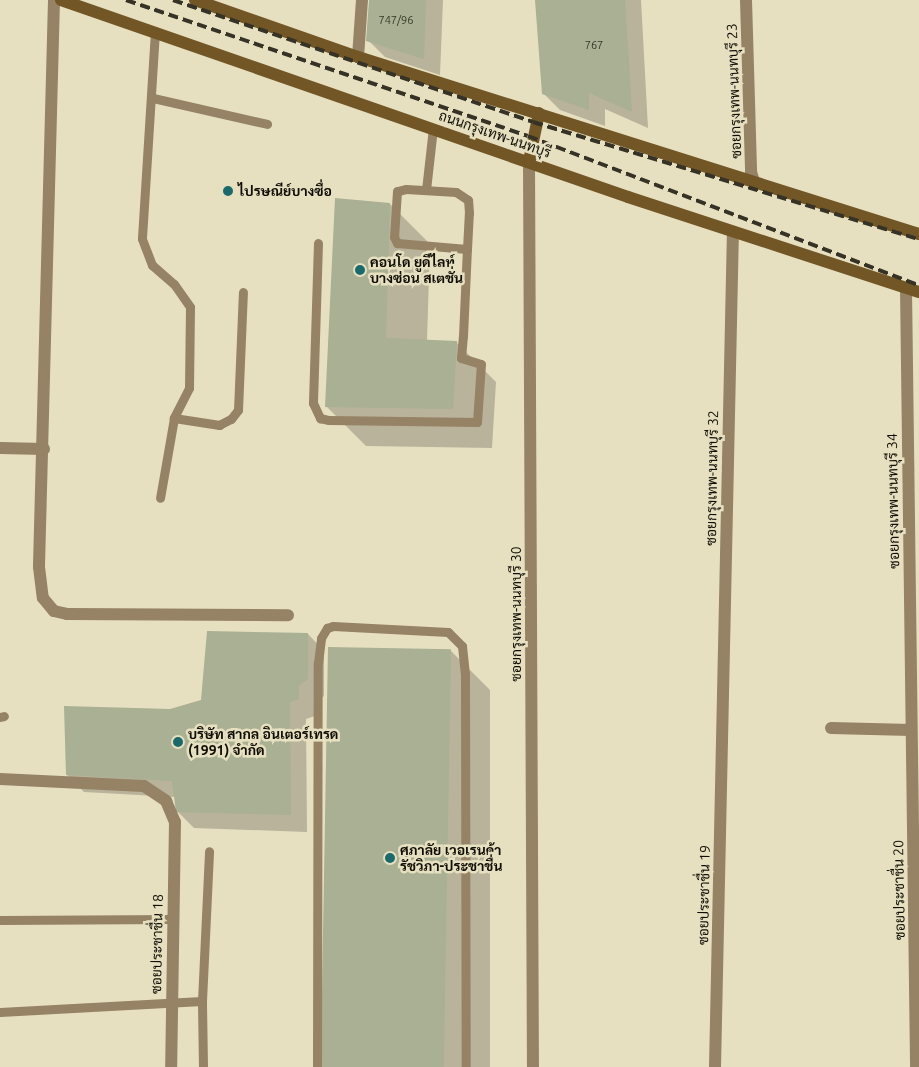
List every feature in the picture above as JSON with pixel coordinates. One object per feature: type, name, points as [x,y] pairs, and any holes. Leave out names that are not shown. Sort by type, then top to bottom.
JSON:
[{"type":"main road","name":"ถนนกรุงเทพ-นนทบุรี","points":[[62,0],[733,232],[919,292]]},
{"type":"main road","points":[[195,0],[358,57],[539,112],[919,234]]},
{"type":"main road","points":[[529,161],[539,112]]},
{"type":"street","points":[[54,0],[44,449],[39,568],[43,598],[54,611],[80,615],[288,615]]},
{"type":"street","points":[[358,57],[362,0]]},
{"type":"street","name":"ซอยกรุงเทพ-นนทบุรี 23","points":[[746,0],[754,181]]},
{"type":"street","name":"ซอยกรุงเทพ-นนทบุรี 30","points":[[529,161],[533,1067]]},
{"type":"street","name":"ซอยกรุงเทพ-นนทบุรี 32","points":[[722,724],[733,232]]},
{"type":"street","name":"ซอยกรุงเทพ-นนทบุรี 34","points":[[906,288],[916,713]]},
{"type":"street","points":[[0,448],[44,449]]},
{"type":"street","name":"ซอยประชาชื่น 20","points":[[916,713],[912,730],[916,1067]]},
{"type":"street","name":"ซอยประชาชื่น 19","points":[[715,1067],[722,724]]},
{"type":"street","points":[[831,728],[912,730]]},
{"type":"street","name":"ซอยประชาชื่น 18","points":[[0,779],[144,786],[166,800],[175,822],[170,1002],[171,1067]]},
{"type":"lane","points":[[155,31],[142,239],[152,265],[174,284],[190,307],[189,388],[174,418],[160,498]]},
{"type":"lane","points":[[152,98],[267,124]]},
{"type":"lane","points":[[426,190],[433,128]]},
{"type":"lane","points":[[318,243],[313,403],[320,418],[329,420],[477,422],[480,363],[461,358],[467,249],[469,208],[466,196],[456,192],[397,191],[395,242],[467,249]]},
{"type":"lane","points":[[174,418],[220,425],[231,419],[238,410],[243,292]]},
{"type":"lane","points":[[317,1067],[318,663],[321,638],[327,628],[333,626],[448,632],[462,646],[465,675],[466,1067]]},
{"type":"lane","points":[[203,1067],[202,1000],[209,852]]},
{"type":"lane","points":[[0,920],[172,919]]},
{"type":"lane","points":[[0,1012],[202,1000]]},
{"type":"building","points":[[369,0],[426,0],[424,59],[366,41]]},
{"type":"building","points":[[535,0],[625,0],[632,112],[589,93],[589,110],[542,94]]},
{"type":"building","name":"คอนโด ยูดีไลท์ บางซ่อน สเตชั่น","points":[[335,198],[390,203],[386,338],[457,341],[453,409],[325,407]]},
{"type":"building","name":"บริษัท สากล อินเตอร์เทรด (1991) จำกัด","points":[[207,631],[308,633],[308,679],[299,686],[299,699],[290,702],[291,815],[176,812],[172,781],[66,775],[64,706],[170,709],[201,700]]},
{"type":"building","name":"ศุภาลัย เวอเรนด้า รัชวิภา-ประชาชื่น","points":[[328,647],[451,649],[444,1067],[321,1067]]},
{"type":"railway","points":[[126,0],[528,136],[919,285]]},
{"type":"railway","points":[[173,0],[533,122],[919,239]]},
{"type":"place","name":"ไปรษณีย์บางซื่อ","points":[[228,191]]},
{"type":"place","name":"คอนโด ยูดีไลท์ บางซ่อน สเตชั่น","points":[[360,270]]},
{"type":"place","name":"บริษัท สากล อินเตอร์เทรด (1991) จำกัด","points":[[178,742]]},
{"type":"place","name":"ศุภาลัย เวอเรนด้า รัชวิภา-ประชาชื่น","points":[[390,858]]}]
